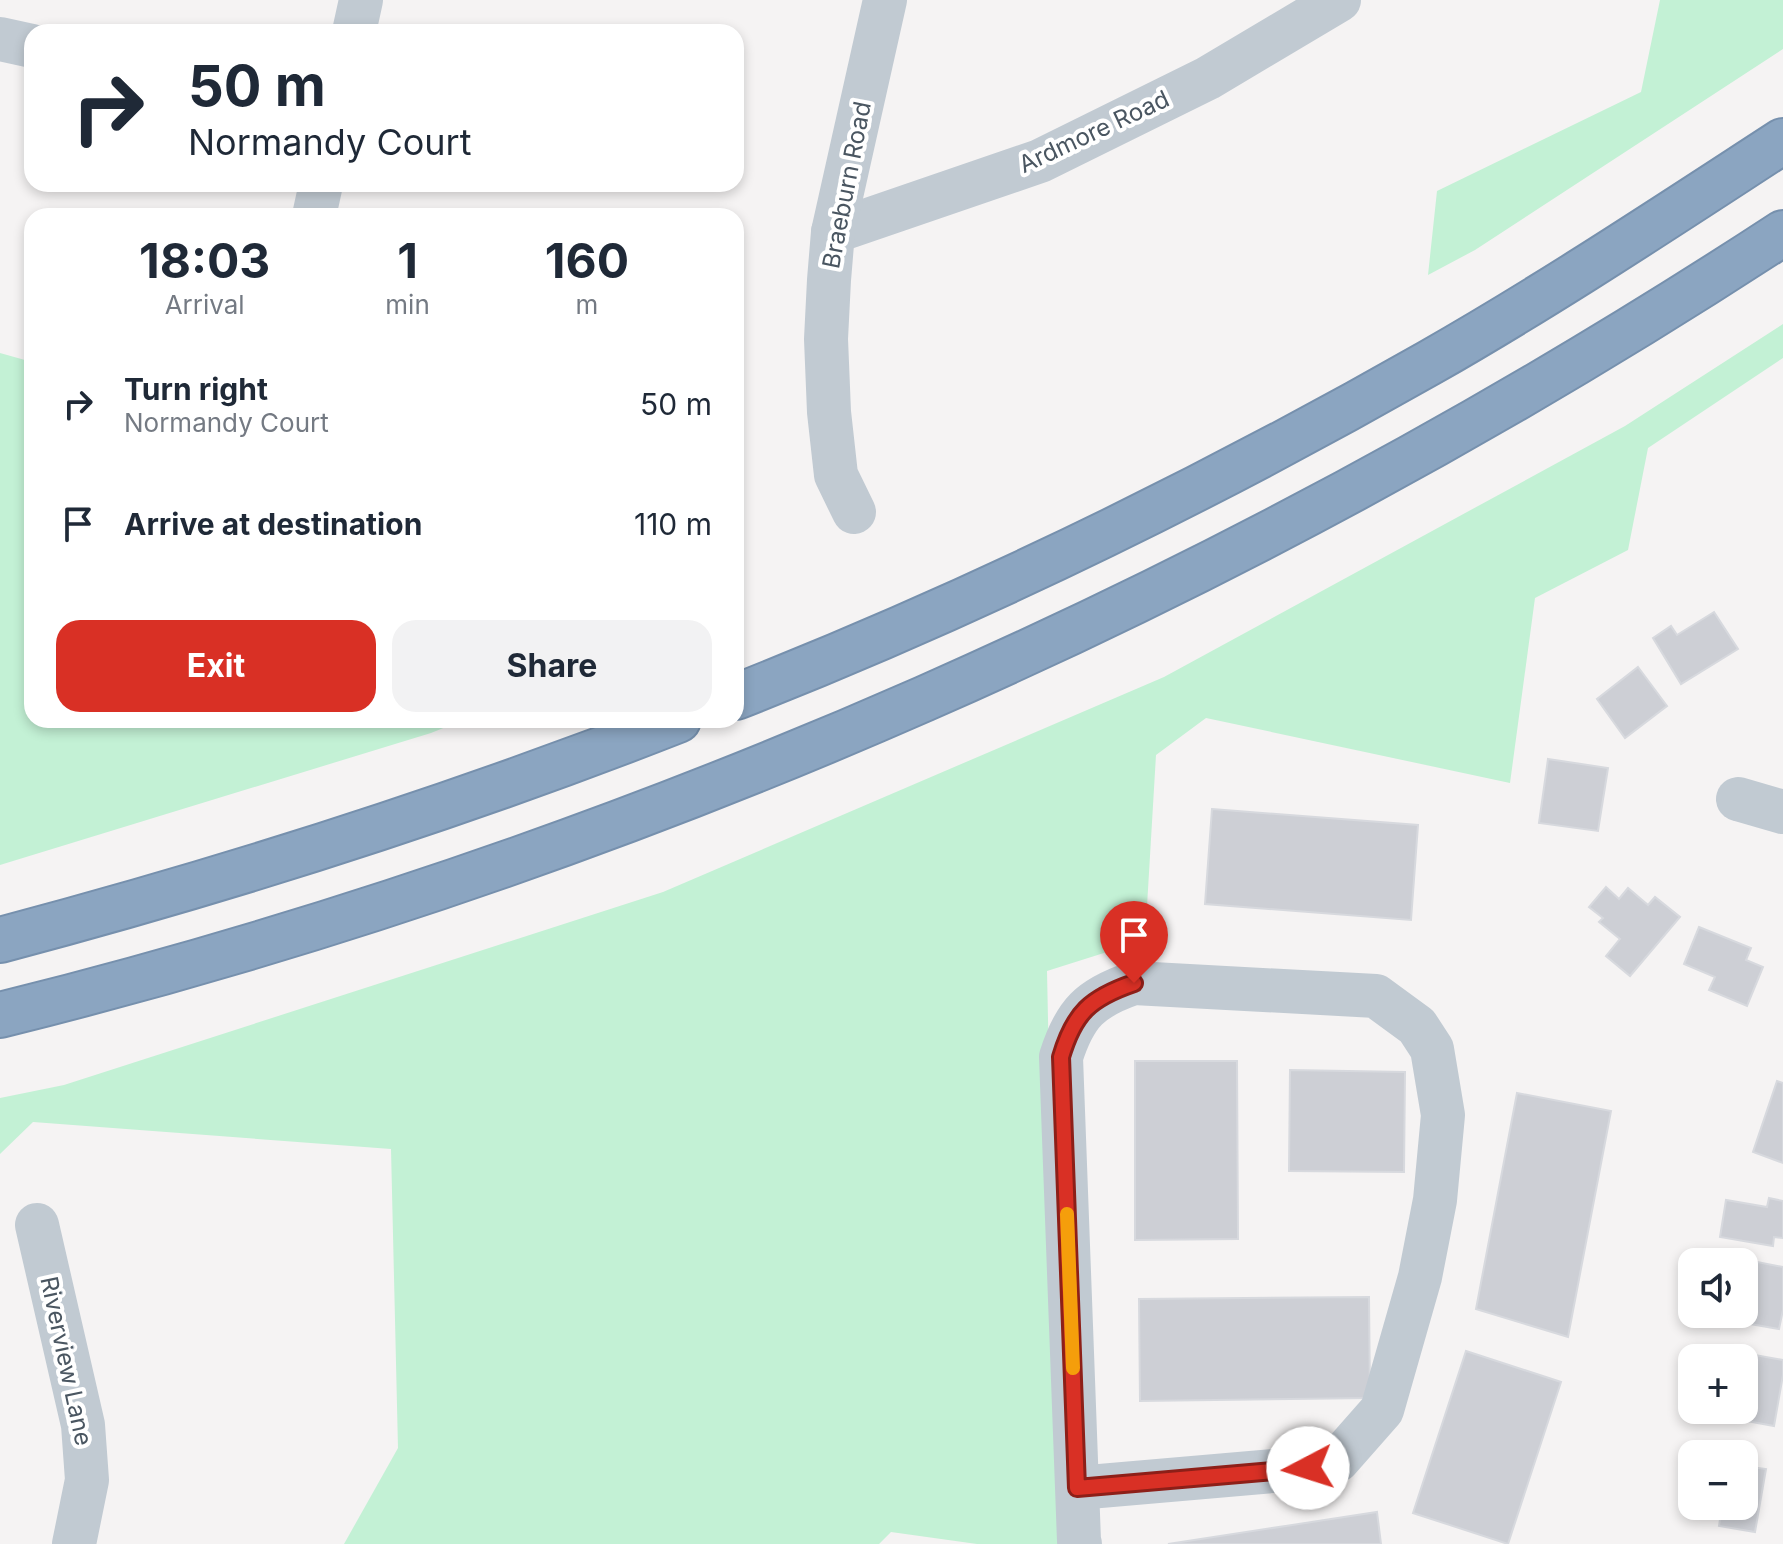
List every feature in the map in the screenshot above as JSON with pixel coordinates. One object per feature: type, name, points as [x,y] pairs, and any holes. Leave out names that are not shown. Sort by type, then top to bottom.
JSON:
[{"type":"highway","points":[[744,694],[874,640],[1025,571],[1210,481],[1318,424],[1533,302],[1783,141]]},
{"type":"highway","points":[[0,1015],[165,972],[282,937],[518,859],[754,769],[983,672],[1109,613],[1316,509],[1534,387],[1783,233]]},
{"type":"highway","points":[[0,940],[174,894],[291,858],[523,780],[657,728]]},
{"type":"street","points":[[356,24],[361,0]]},
{"type":"street","name":"Braeburn Road","points":[[854,512],[836,475],[826,339],[833,232],[885,0]]},
{"type":"street","name":"Ardmore Road","points":[[833,232],[1040,161],[1208,78],[1339,0]]},
{"type":"street","points":[[0,39],[24,44]]},
{"type":"street","points":[[1738,799],[1783,812]]},
{"type":"street","points":[[1077,1488],[1308,1468],[1338,1460],[1382,1410],[1420,1277],[1435,1200],[1443,1115],[1432,1049],[1417,1026],[1376,996],[1134,983],[1105,993],[1084,1009],[1069,1030],[1061,1057],[1077,1488],[1080,1544]]},
{"type":"street","name":"Riverview Lane","points":[[37,1225],[83,1425],[87,1480],[74,1544]]},
{"type":"green space","points":[[1660,0],[1783,0],[1783,49],[1475,250],[1428,275],[1437,191],[1641,92]]},
{"type":"green space","points":[[1783,324],[1783,358],[1648,448],[1628,550],[1535,598],[1510,783],[1206,718],[1156,755],[1145,940],[1047,971],[1059,1544],[977,1544],[891,1532],[879,1544],[344,1544],[398,1448],[391,1149],[33,1122],[0,1154],[0,1098],[64,1085],[663,892],[1164,677],[1625,426]]},
{"type":"green space","points":[[0,353],[24,360],[24,728],[443,728],[0,865]]},
{"type":"building","points":[[1714,612],[1738,649],[1681,684],[1653,638],[1671,626],[1677,635]]},
{"type":"building","points":[[1638,667],[1667,706],[1625,738],[1597,699]]},
{"type":"building","points":[[1548,759],[1608,768],[1598,831],[1539,823]]},
{"type":"building","points":[[1212,809],[1418,825],[1411,920],[1205,904]]},
{"type":"building","points":[[1606,887],[1619,899],[1628,888],[1648,905],[1655,897],[1680,917],[1630,976],[1606,956],[1620,939],[1599,922],[1603,918],[1589,907]]},
{"type":"building","points":[[1699,927],[1751,948],[1746,960],[1763,967],[1747,1006],[1709,990],[1715,977],[1684,964]]},
{"type":"building","points":[[1135,1061],[1237,1061],[1238,1239],[1135,1240]]},
{"type":"building","points":[[1290,1070],[1405,1072],[1404,1172],[1289,1171]]},
{"type":"building","points":[[1777,1081],[1783,1083],[1783,1163],[1753,1152]]},
{"type":"building","points":[[1517,1093],[1611,1111],[1568,1337],[1476,1309]]},
{"type":"building","points":[[1769,1198],[1783,1201],[1783,1238],[1774,1237],[1773,1246],[1720,1237],[1726,1200],[1767,1207]]},
{"type":"building","points":[[1758,1262],[1783,1267],[1783,1310],[1779,1329],[1758,1325]]},
{"type":"building","points":[[1369,1297],[1370,1398],[1140,1401],[1139,1299]]},
{"type":"building","points":[[1466,1351],[1561,1382],[1508,1544],[1413,1513]]},
{"type":"building","points":[[1758,1356],[1783,1360],[1774,1426],[1758,1423]]},
{"type":"building","points":[[1758,1468],[1766,1469],[1758,1515]]},
{"type":"building","points":[[1377,1512],[1381,1544],[1168,1544]]},
{"type":"building","points":[[1720,1520],[1757,1520],[1755,1532],[1719,1526]]},
{"type":"slow traffic","points":[[1067,1214],[1073,1368]]},
{"type":"route","points":[[1134,983],[1105,993],[1084,1009],[1069,1030],[1061,1057],[1077,1488],[1308,1468]]}]
